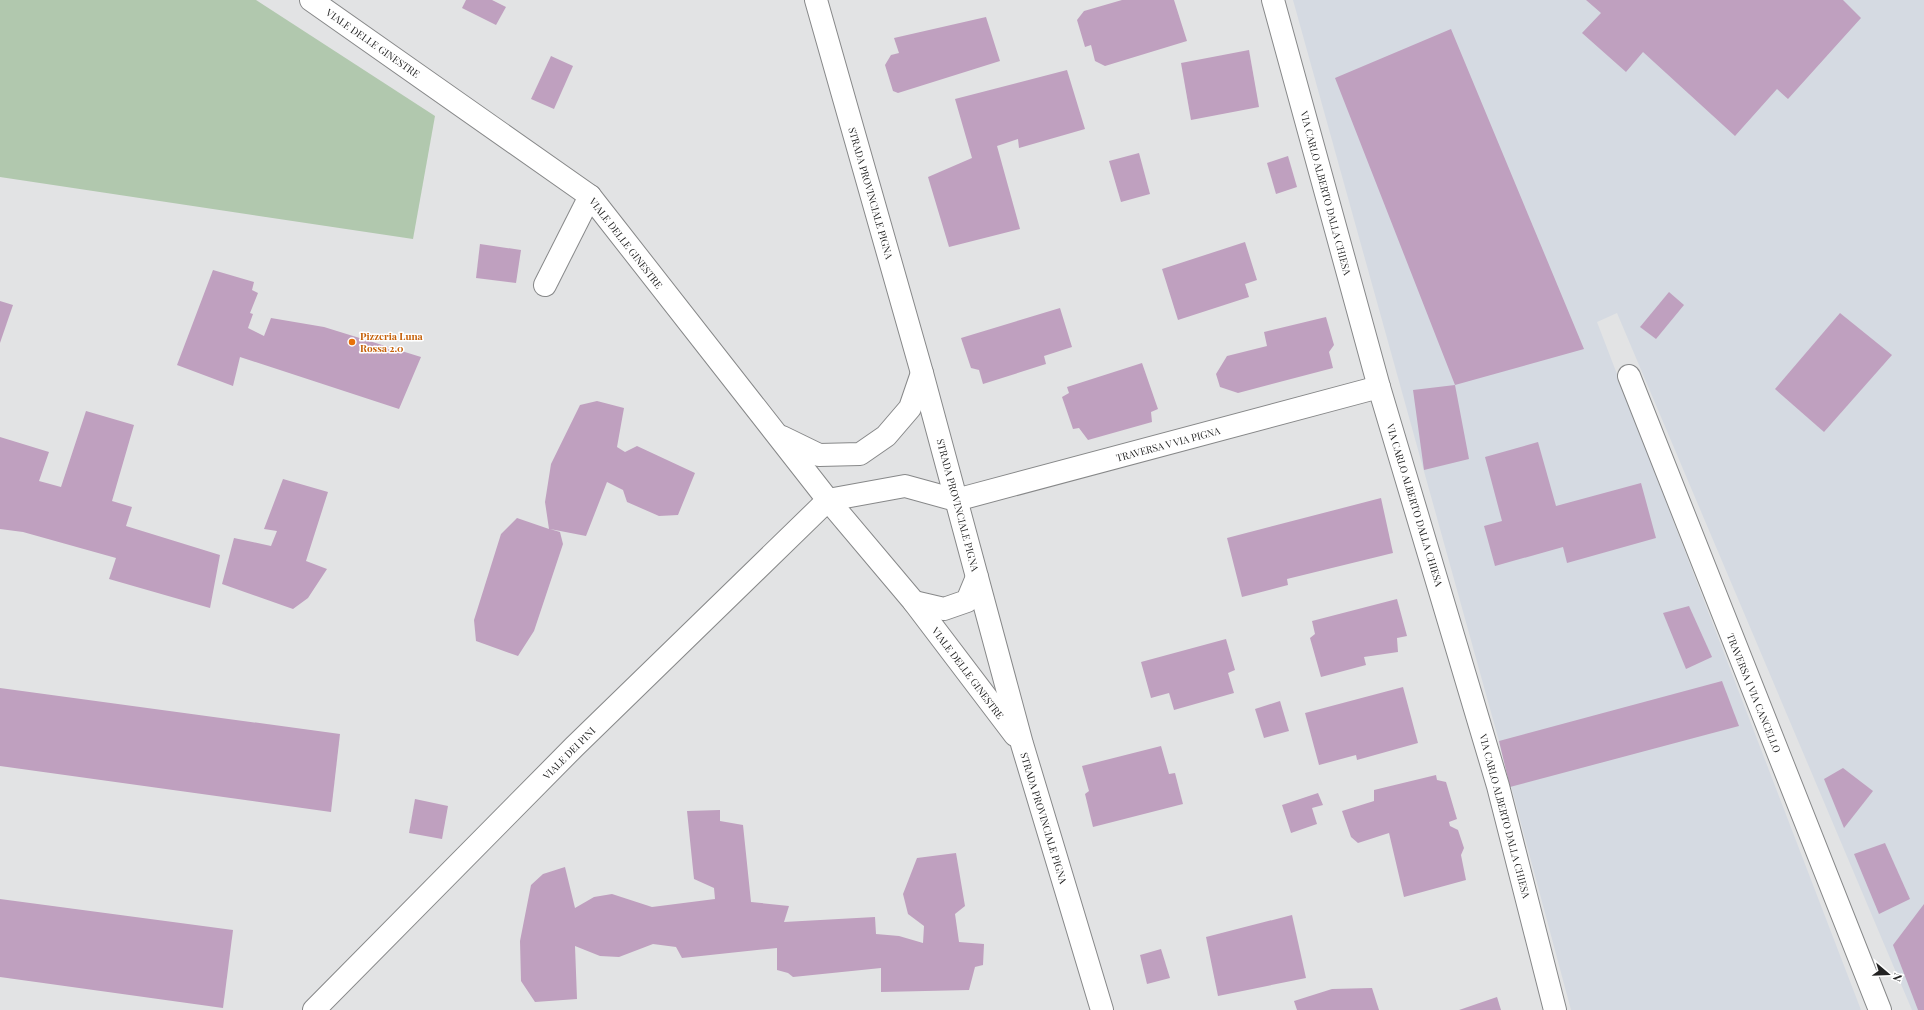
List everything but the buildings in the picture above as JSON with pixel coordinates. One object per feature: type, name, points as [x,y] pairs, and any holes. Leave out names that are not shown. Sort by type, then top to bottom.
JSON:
[{"type":"street","name":"VIALE DELLE GINESTRE","points":[[311,0],[590,196],[828,500],[914,602],[1022,744]]},
{"type":"street","name":"STRADA PROVINCIALE PIGNA","points":[[816,0],[922,373],[1022,744],[1102,1010]]},
{"type":"street","name":"VIA CARLO ALBERTO DALLA CHIESA","points":[[1273,0],[1379,387],[1498,786],[1555,1010]]},
{"type":"street","points":[[545,285],[590,196]]},
{"type":"street","points":[[777,435],[819,455],[860,454],[886,436],[910,408],[922,373]]},
{"type":"street","name":"TRAVERSA I VIA CANCELLO","points":[[1629,376],[1880,1010]]},
{"type":"street","name":"TRAVERSA V VIA PIGNA","points":[[956,500],[1379,387]]},
{"type":"street","points":[[828,500],[905,486],[956,500]]},
{"type":"street","name":"VIALE DEI PINI","points":[[314,1010],[574,747],[828,500]]},
{"type":"street","points":[[914,602],[944,610],[966,601],[977,577]]},
{"type":"shaded area","points":[[1293,0],[1924,0],[1924,1010],[1912,1010],[1617,313],[1597,322],[1861,1010],[1571,1010],[1499,741]]},
{"type":"green space","points":[[0,0],[256,0],[435,116],[413,239],[0,177]]},
{"type":"place","name":"Pizzeria Luna Rossa 2.0","points":[[352,342]]}]
